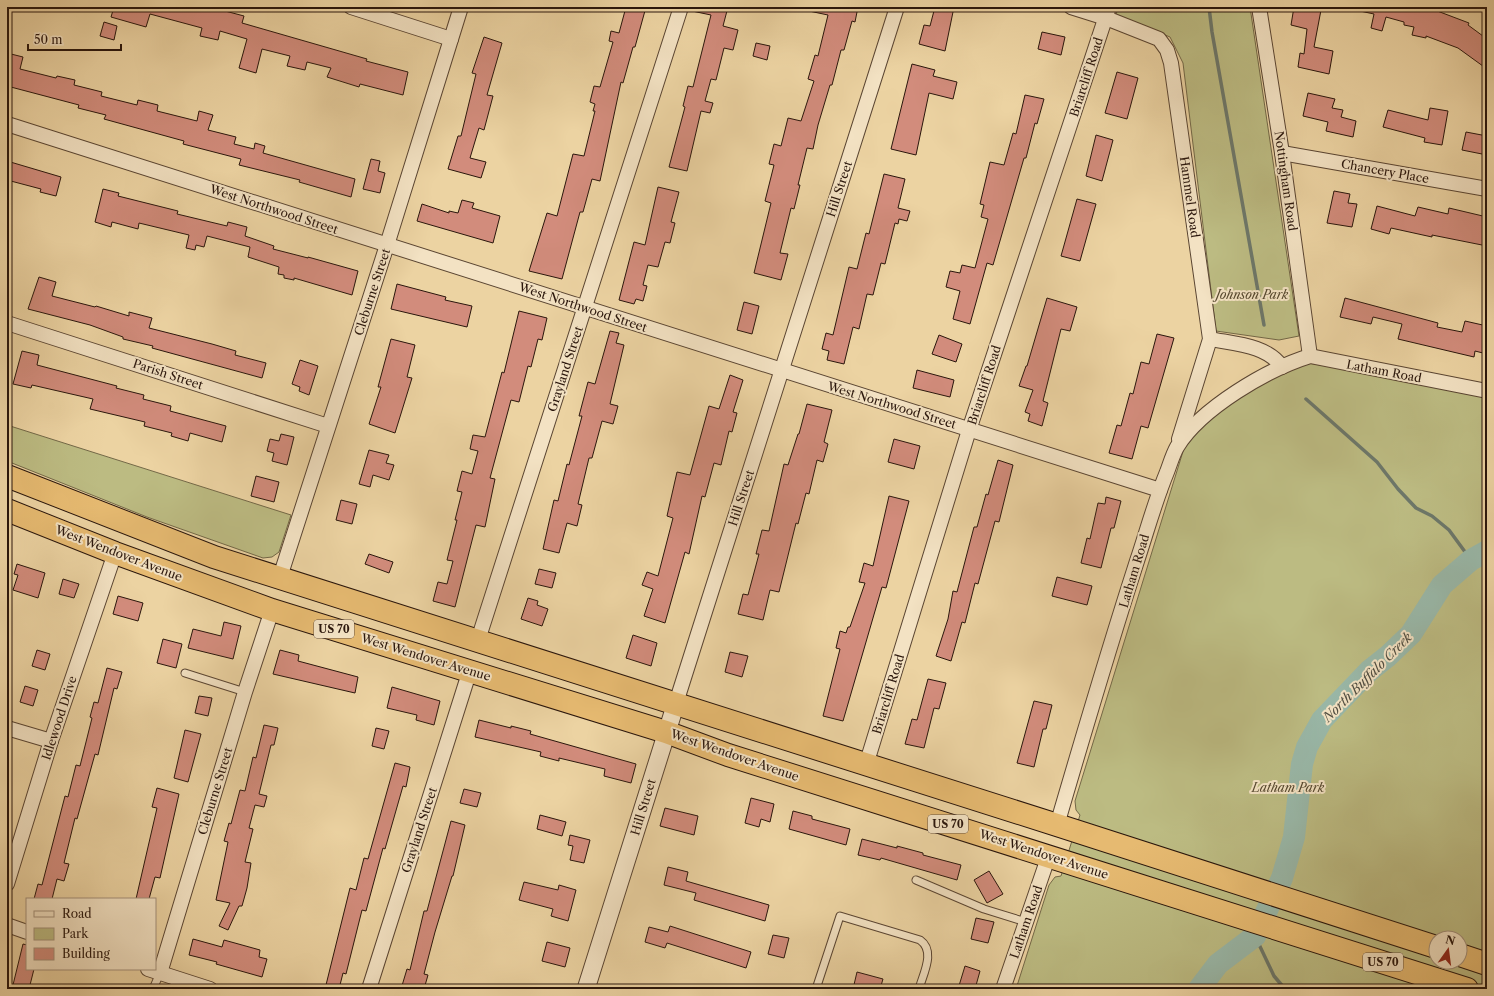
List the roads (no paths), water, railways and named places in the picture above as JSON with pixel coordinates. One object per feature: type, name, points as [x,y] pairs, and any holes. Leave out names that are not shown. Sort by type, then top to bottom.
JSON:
[{"type":"highway","name":"US 70","points":[[7,476],[214,557],[676,703],[1428,944]]},
{"type":"highway","name":"West Wendover Avenue","points":[[7,510],[115,553],[272,610],[470,670],[666,732],[728,755],[1049,855],[1467,989]]},
{"type":"highway","points":[[394,647],[444,648],[462,652],[470,650],[478,640]]},
{"type":"highway","points":[[1468,958],[1487,964]]},
{"type":"street","points":[[351,7],[451,39]]},
{"type":"street","name":"Cleburne Street","points":[[280,577],[387,245],[461,7]]},
{"type":"street","name":"Grayland Street","points":[[478,640],[680,7]]},
{"type":"street","name":"Hill Street","points":[[586,989],[666,732],[897,7]]},
{"type":"street","name":"Hammel Road","points":[[1071,7],[1108,13],[1159,39],[1167,50],[1171,63],[1210,339],[1177,447]]},
{"type":"street","name":"Nottingham Road","points":[[1259,7],[1282,152],[1310,356]]},
{"type":"street","name":"Briarcliff Road","points":[[866,765],[969,430],[1108,13]]},
{"type":"street","name":"West Northwood Street","points":[[7,124],[1160,490]]},
{"type":"street","name":"Chancery Place","points":[[1282,152],[1487,189]]},
{"type":"street","name":"Parish Street","points":[[7,323],[328,426]]},
{"type":"street","points":[[1210,339],[1250,346],[1266,352],[1277,359],[1282,367]]},
{"type":"street","name":"Latham Road","points":[[1057,825],[1094,700],[1160,490],[1177,447],[1201,419],[1255,380],[1310,356],[1487,391]]},
{"type":"street","name":"Idlewood Drive","points":[[7,884],[51,741],[115,553]]},
{"type":"street","name":"Cleburne Street","points":[[156,965],[272,610]]},
{"type":"street","name":"Grayland Street","points":[[369,989],[470,670]]},
{"type":"street","points":[[7,728],[51,741]]},
{"type":"street","name":"Latham Road","points":[[1003,989],[1049,855]]},
{"type":"street","points":[[7,926],[26,932]]},
{"type":"street","points":[[154,971],[210,989]]},
{"type":"lane","points":[[185,673],[245,692]]},
{"type":"lane","points":[[916,880],[984,909],[1026,922]]},
{"type":"lane","points":[[816,989],[840,916],[920,940],[925,944],[928,951],[928,958],[919,989]]},
{"type":"lane","points":[[153,989],[154,971]]},
{"type":"waterway","points":[[1209,7],[1212,32],[1264,325]]},
{"type":"waterway","points":[[1306,399],[1377,462],[1398,489],[1416,508],[1432,516],[1449,530],[1471,560]]},
{"type":"waterway","name":"North Buffalo Creek","points":[[1199,989],[1218,964],[1255,936],[1282,878],[1294,837],[1302,764],[1307,747],[1322,720],[1369,671],[1388,656],[1411,634],[1442,585],[1471,560],[1487,551]]},
{"type":"waterway","points":[[1255,936],[1274,976],[1285,989]]},
{"type":"park label","name":"Johnson Park","points":[[1252,294]]},
{"type":"park label","name":"Latham Park","points":[[1288,787]]}]
